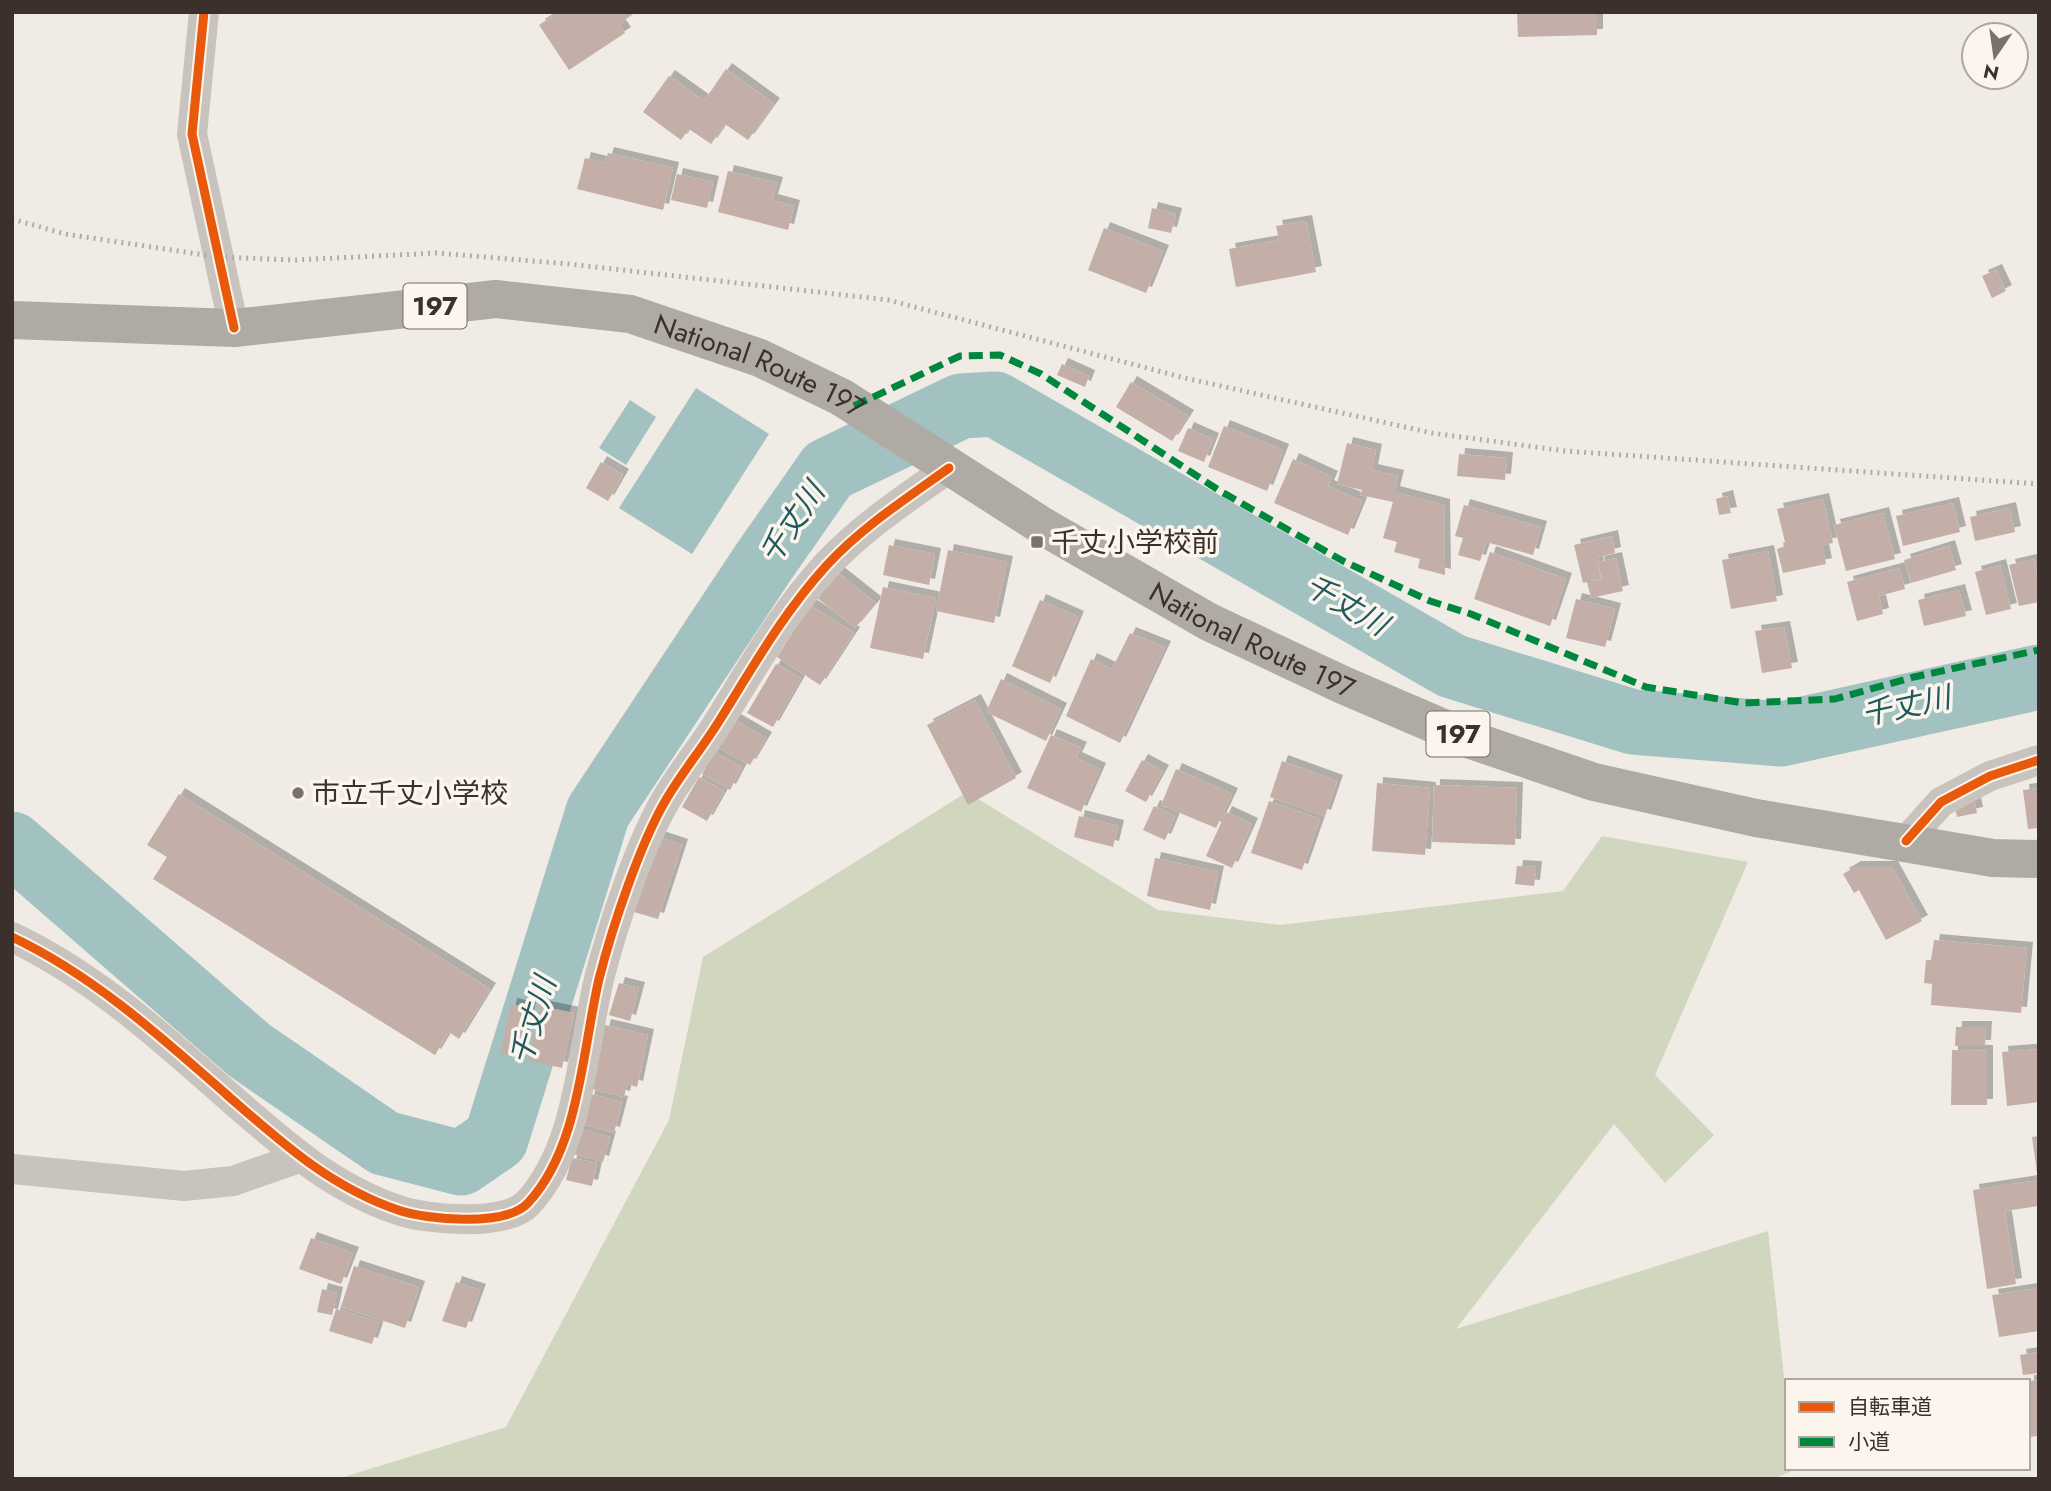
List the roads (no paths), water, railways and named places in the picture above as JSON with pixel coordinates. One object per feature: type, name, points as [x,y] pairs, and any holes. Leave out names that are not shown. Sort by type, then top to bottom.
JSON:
[{"type":"highway","name":"National Route 197","points":[[12,320],[234,328],[496,299],[630,314],[760,358],[841,397],[940,462],[1209,622],[1343,685],[1471,740],[1594,782],[1756,818],[1906,841],[1993,858],[2039,859]]},
{"type":"street","points":[[204,12],[191,134],[234,328]]},
{"type":"street","points":[[12,937],[50,955],[127,1010],[299,1158],[353,1192],[402,1212],[444,1220],[485,1219],[526,1207],[559,1157],[582,1070],[600,978],[632,879],[665,801],[719,722],[771,635],[828,564],[940,462]]},
{"type":"street","points":[[1906,841],[1941,802],[1990,776],[2039,760]]},
{"type":"street","points":[[12,1169],[184,1186],[233,1181],[299,1158]]},
{"type":"water","points":[[696,388],[769,434],[692,554],[619,508]]},
{"type":"water","points":[[630,400],[656,417],[626,465],[599,448]]},
{"type":"waterway","name":"千丈川","points":[[12,844],[249,1050],[384,1143],[461,1163],[496,1139],[598,812],[828,470],[961,406],[995,404],[1452,666],[1633,722],[1781,734],[2039,677]]},
{"type":"railway","points":[[12,219],[65,234],[218,257],[295,260],[437,253],[569,264],[888,300],[1185,378],[1432,433],[1565,451],[2039,484]]},
{"type":"place","name":"千丈小学校前","points":[[1037,542]]},
{"type":"place","name":"市立千丈小学校","points":[[298,793]]}]
